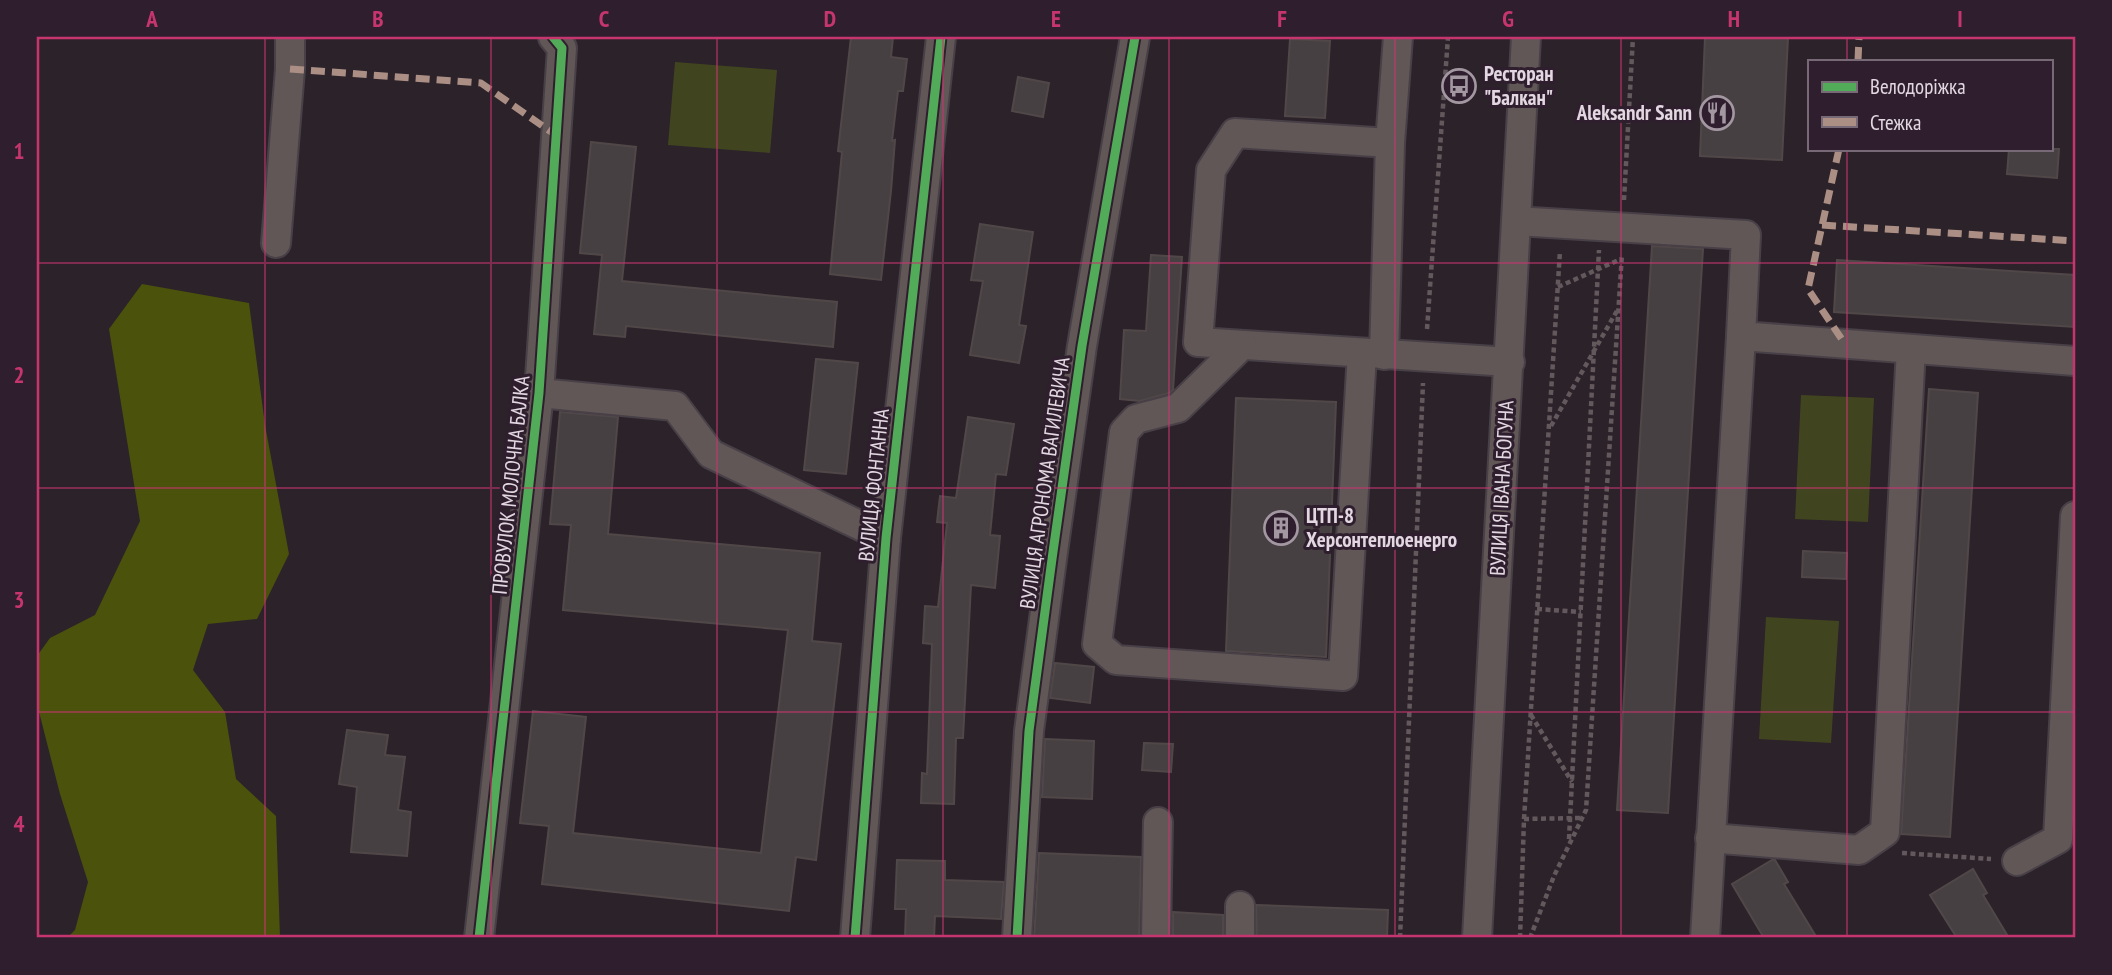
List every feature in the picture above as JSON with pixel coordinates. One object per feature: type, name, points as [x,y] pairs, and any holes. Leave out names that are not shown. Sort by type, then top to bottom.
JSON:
[{"type":"street","points":[[276,243],[290,69],[290,37]]},
{"type":"street","name":"ВУЛИЦЯ ФОНТАННА","points":[[855,938],[886,538],[941,37]]},
{"type":"street","name":"ВУЛИЦЯ АГРОНОМА ВАГИЛЕВИЧА","points":[[1017,938],[1030,732],[1052,559],[1082,346],[1135,37]]},
{"type":"street","points":[[1242,345],[1178,408],[1136,419],[1124,432],[1097,645],[1116,660],[1343,676],[1373,354],[1398,37]]},
{"type":"street","name":"ВУЛИЦЯ ІВАНА БОГУНА","points":[[1477,938],[1527,37]]},
{"type":"street","name":"ПРОВУЛОК МОЛОЧНА БАЛКА","points":[[479,938],[539,393],[560,41]]},
{"type":"street","points":[[1390,143],[1236,133],[1211,170],[1198,342],[1510,362]]},
{"type":"street","points":[[1517,222],[1562,222],[1746,235],[1705,938]]},
{"type":"street","points":[[1741,336],[2075,361]]},
{"type":"street","points":[[1710,838],[1859,850],[1885,832],[1910,349]]},
{"type":"street","points":[[539,393],[675,406],[711,454],[886,538]]},
{"type":"street","points":[[2017,861],[2058,839],[2075,516]]},
{"type":"street","points":[[1156,938],[1158,822]]},
{"type":"street","points":[[1240,906],[1240,938]]},
{"type":"path","points":[[1400,938],[1424,357],[1448,37]]},
{"type":"path","points":[[1569,844],[1598,269],[1612,226],[1633,37]]},
{"type":"path","points":[[1520,938],[1530,714],[1562,222]]},
{"type":"path","points":[[1530,938],[1553,876],[1586,810],[1621,259],[1612,226]]},
{"type":"path","points":[[1558,287],[1621,259]]},
{"type":"path","points":[[1549,429],[1618,308]]},
{"type":"path","points":[[1537,609],[1581,612]]},
{"type":"path","points":[[1530,714],[1572,783]]},
{"type":"path","points":[[1524,819],[1582,818]]},
{"type":"path","points":[[1859,850],[2017,861]]},
{"type":"green space","points":[[675,62],[777,70],[770,153],[668,145]]},
{"type":"green space","points":[[142,284],[249,303],[265,425],[289,554],[257,619],[208,624],[193,670],[225,712],[236,779],[276,816],[280,938],[67,938],[75,930],[88,882],[60,794],[37,704],[37,656],[50,638],[95,615],[140,521],[109,329]]},
{"type":"green space","points":[[1801,395],[1874,398],[1868,522],[1795,519]]},
{"type":"green space","points":[[1766,617],[1839,621],[1831,743],[1759,739]]},
{"type":"building","points":[[851,37],[893,37],[891,57],[907,59],[903,91],[898,91],[892,141],[895,140],[881,280],[830,274],[842,152],[838,151]]},
{"type":"building","points":[[1705,37],[1788,37],[1782,160],[1700,156]]},
{"type":"building","points":[[1290,39],[1330,41],[1325,118],[1285,116]]},
{"type":"building","points":[[1018,77],[1049,83],[1043,117],[1012,111]]},
{"type":"building","points":[[591,142],[636,147],[622,281],[837,302],[833,347],[626,326],[625,337],[594,334],[602,255],[580,253]]},
{"type":"building","points":[[2059,149],[2057,178],[2007,174],[2009,150]]},
{"type":"building","points":[[980,224],[1033,232],[1019,325],[1026,326],[1019,363],[970,355],[983,281],[971,280]]},
{"type":"building","points":[[1652,246],[1703,249],[1668,813],[1617,810]]},
{"type":"building","points":[[1151,255],[1182,257],[1173,390],[1140,401],[1120,399],[1124,330],[1146,331]]},
{"type":"building","points":[[1837,260],[2075,275],[2075,327],[1834,312]]},
{"type":"building","points":[[816,359],[858,363],[846,474],[804,470]]},
{"type":"building","points":[[1929,389],[1978,393],[1950,837],[1901,834]]},
{"type":"building","name":"ЦТП-8 Херсонтеплоенерго","points":[[1236,398],[1336,402],[1326,657],[1226,651]]},
{"type":"building","points":[[560,412],[618,417],[608,534],[820,553],[812,641],[841,644],[816,860],[796,857],[789,911],[542,884],[549,826],[520,823],[533,711],[586,717],[573,833],[761,853],[788,630],[563,610],[571,525],[550,524]]},
{"type":"building","points":[[968,417],[1014,424],[1006,475],[996,474],[990,535],[1000,536],[995,588],[971,585],[963,738],[956,738],[954,804],[921,803],[922,773],[927,774],[932,644],[923,643],[925,606],[938,607],[947,523],[937,522],[940,496],[956,498]]},
{"type":"building","points":[[1803,551],[1847,553],[1846,579],[1802,577]]},
{"type":"building","points":[[1055,663],[1094,667],[1090,703],[1050,698]]},
{"type":"building","points":[[347,730],[388,735],[385,755],[405,757],[398,810],[411,812],[407,856],[351,852],[357,787],[339,784]]},
{"type":"building","points":[[1045,739],[1094,741],[1092,799],[1042,797]]},
{"type":"building","points":[[1144,743],[1173,744],[1171,772],[1142,770]]},
{"type":"building","points":[[1039,853],[1141,857],[1139,938],[1034,938]]},
{"type":"building","points":[[897,860],[945,861],[945,880],[1004,882],[1001,919],[935,916],[934,938],[905,938],[906,909],[895,909]]},
{"type":"building","points":[[1775,860],[1788,882],[1784,884],[1817,938],[1764,938],[1732,884]]},
{"type":"building","points":[[1973,869],[1987,893],[1983,895],[2009,938],[1957,938],[1930,895]]},
{"type":"building","points":[[1256,905],[1388,910],[1387,938],[1257,938]]},
{"type":"building","points":[[1173,912],[1223,915],[1223,938],[1173,938]]},
{"type":"marked path","points":[[1858,60],[1859,37]]},
{"type":"marked path","points":[[290,69],[481,83],[557,136]]},
{"type":"marked path","points":[[1839,150],[1808,289],[1845,344]]},
{"type":"marked path","points":[[1822,225],[2075,241]]},
{"type":"cycle path","points":[[479,938],[539,393],[562,48],[553,37]]},
{"type":"cycle path","points":[[855,938],[886,538],[941,37]]},
{"type":"cycle path","points":[[1017,938],[1029,731],[1082,346],[1135,37]]},
{"type":"place","name":"Ресторан \"Балкан\"","points":[[1459,86]]},
{"type":"place","name":"Aleksandr Sann","points":[[1717,113]]},
{"type":"place","name":"ЦТП-8 Херсонтеплоенерго","points":[[1281,528]]}]
